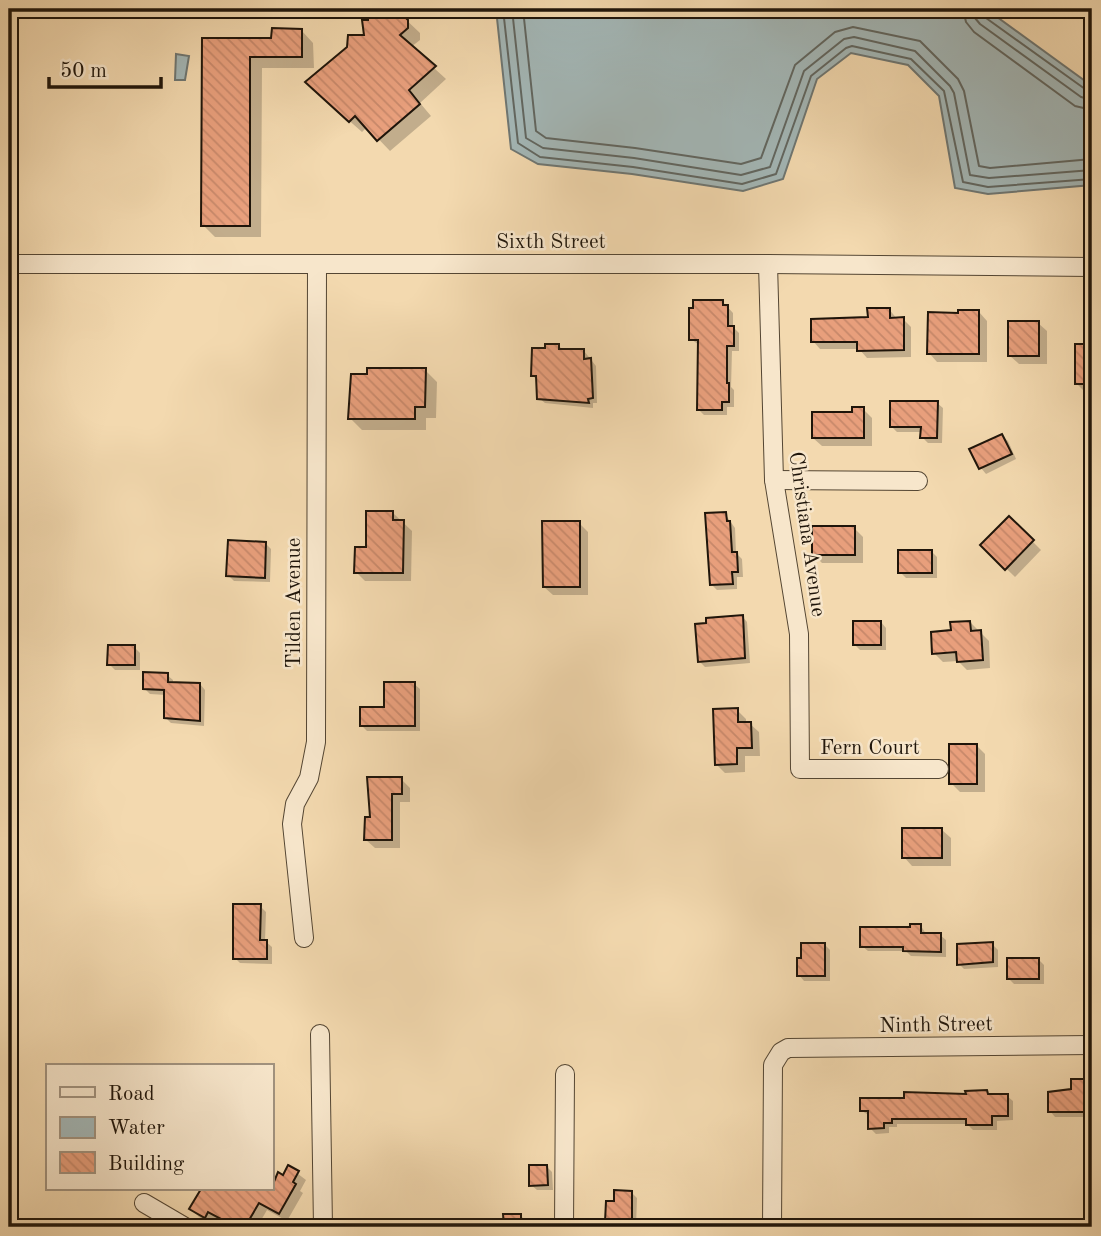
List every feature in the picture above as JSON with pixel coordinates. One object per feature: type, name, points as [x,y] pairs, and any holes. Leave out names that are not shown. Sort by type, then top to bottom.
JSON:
[{"type":"street","name":"Sixth Street","points":[[9,264],[768,264],[1092,267]]},
{"type":"street","name":"Tilden Avenue","points":[[304,938],[292,824],[295,804],[309,778],[316,742],[317,264]]},
{"type":"street","name":"Christiana Avenue","points":[[768,264],[774,480],[799,634],[800,769]]},
{"type":"street","points":[[774,480],[918,481]]},
{"type":"street","name":"Fern Court","points":[[800,769],[939,769]]},
{"type":"street","points":[[320,1034],[323,1227]]},
{"type":"street","name":"Ninth Street","points":[[772,1227],[773,1065],[781,1052],[788,1048],[1092,1045]]},
{"type":"street","points":[[564,1227],[565,1074]]},
{"type":"street","points":[[144,1203],[185,1227]]},
{"type":"water","points":[[496,9],[986,9],[1092,86],[1092,185],[988,194],[955,188],[939,96],[908,65],[851,53],[817,79],[783,179],[743,191],[632,174],[538,164],[511,149]]},
{"type":"water","points":[[176,54],[189,56],[185,80],[175,80]]},
{"type":"building","points":[[393,13],[401,13],[408,20],[408,28],[400,35],[436,66],[409,90],[420,104],[377,141],[355,116],[349,122],[305,82],[347,47],[348,35],[364,35],[362,20],[368,20],[368,15],[390,16]]},
{"type":"building","points":[[272,28],[302,29],[302,57],[250,57],[250,226],[201,226],[202,38],[271,38]]},
{"type":"building","points":[[693,300],[723,300],[723,305],[728,305],[728,326],[734,326],[734,346],[727,346],[729,402],[722,402],[722,410],[697,410],[698,340],[689,340],[689,308],[693,308]]},
{"type":"building","points":[[867,308],[890,308],[890,318],[904,317],[904,350],[857,351],[857,342],[811,342],[811,319],[868,317]]},
{"type":"building","points":[[958,310],[979,310],[979,354],[927,354],[928,312],[958,313]]},
{"type":"building","points":[[1008,321],[1039,321],[1039,356],[1008,356]]},
{"type":"building","points":[[545,344],[559,344],[559,349],[584,349],[584,359],[591,358],[593,398],[588,399],[589,403],[537,399],[536,376],[531,376],[532,348],[545,348]]},
{"type":"building","points":[[1075,344],[1092,344],[1092,384],[1075,384]]},
{"type":"building","points":[[367,368],[426,368],[425,407],[415,407],[415,419],[348,419],[351,374],[367,374]]},
{"type":"building","points":[[890,401],[938,401],[937,438],[920,438],[921,427],[890,427]]},
{"type":"building","points":[[852,407],[864,407],[864,438],[812,438],[812,412],[852,412]]},
{"type":"building","points":[[1002,434],[1012,454],[979,469],[969,449]]},
{"type":"building","points":[[366,511],[393,511],[393,520],[404,520],[403,573],[354,573],[355,547],[366,547]]},
{"type":"building","points":[[726,512],[727,521],[730,521],[732,552],[737,552],[738,572],[732,572],[733,584],[710,585],[705,513]]},
{"type":"building","points":[[1009,516],[1034,540],[1005,570],[980,545]]},
{"type":"building","points":[[542,521],[580,521],[580,587],[543,587]]},
{"type":"building","points":[[812,526],[855,526],[855,555],[812,555]]},
{"type":"building","points":[[228,540],[266,542],[265,578],[226,576]]},
{"type":"building","points":[[898,550],[932,550],[932,573],[898,573]]},
{"type":"building","points":[[743,615],[745,658],[698,662],[695,624],[706,623],[706,618]]},
{"type":"building","points":[[853,621],[881,621],[881,645],[853,645]]},
{"type":"building","points":[[970,621],[971,631],[981,630],[983,660],[957,662],[956,652],[932,654],[931,632],[951,630],[950,622]]},
{"type":"building","points":[[108,645],[135,645],[135,665],[107,665]]},
{"type":"building","points":[[143,672],[168,673],[168,682],[200,683],[200,721],[164,718],[164,690],[143,689]]},
{"type":"building","points":[[384,682],[415,682],[415,726],[360,726],[360,707],[384,707]]},
{"type":"building","points":[[738,708],[738,722],[751,722],[752,748],[737,748],[737,764],[715,765],[713,709]]},
{"type":"building","points":[[949,744],[977,744],[977,784],[949,784]]},
{"type":"building","points":[[367,777],[402,777],[402,794],[392,794],[392,840],[364,840],[365,817],[370,817]]},
{"type":"building","points":[[902,828],[942,828],[942,858],[902,858]]},
{"type":"building","points":[[233,904],[261,904],[260,940],[267,940],[267,959],[233,959]]},
{"type":"building","points":[[910,924],[921,924],[921,933],[941,933],[941,952],[903,951],[903,947],[860,947],[860,927],[910,927]]},
{"type":"building","points":[[993,942],[993,962],[957,965],[957,944]]},
{"type":"building","points":[[801,943],[825,943],[825,976],[797,976],[797,958],[801,958]]},
{"type":"building","points":[[1007,958],[1039,958],[1039,979],[1007,979]]},
{"type":"building","points":[[1071,1079],[1087,1079],[1087,1112],[1048,1112],[1048,1092],[1071,1089]]},
{"type":"building","points":[[987,1090],[988,1094],[1008,1094],[1008,1116],[992,1116],[992,1125],[966,1125],[966,1119],[892,1119],[892,1123],[884,1123],[884,1128],[868,1129],[868,1111],[860,1111],[860,1098],[904,1098],[904,1092],[966,1094],[965,1091]]},
{"type":"building","points":[[288,1165],[299,1171],[293,1182],[296,1184],[279,1214],[259,1203],[245,1227],[236,1227],[208,1212],[205,1218],[189,1209],[200,1190],[273,1190],[278,1172],[283,1175]]},
{"type":"building","points":[[529,1165],[547,1165],[548,1185],[529,1186]]},
{"type":"building","points":[[614,1190],[632,1191],[632,1223],[605,1222],[606,1201],[614,1201]]},
{"type":"building","points":[[503,1214],[521,1214],[521,1227],[504,1227]]}]
